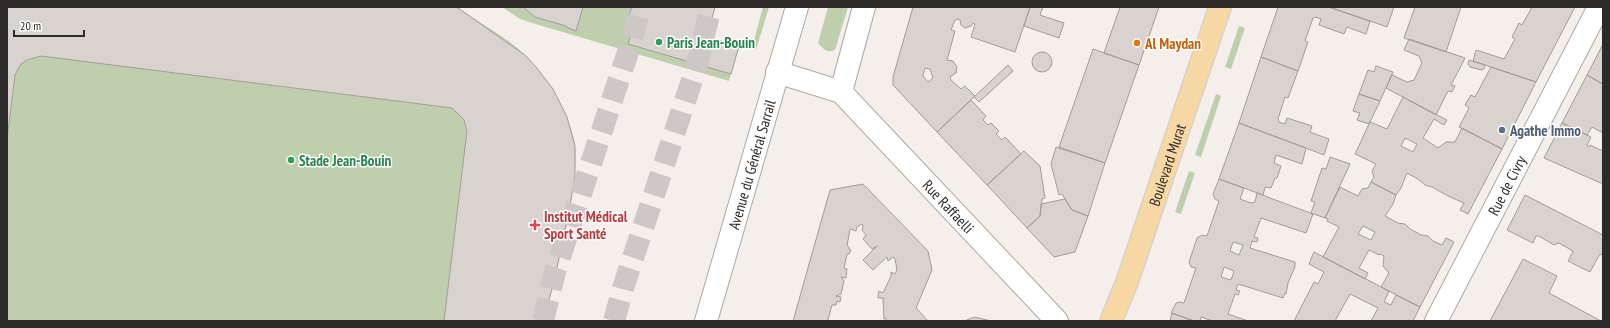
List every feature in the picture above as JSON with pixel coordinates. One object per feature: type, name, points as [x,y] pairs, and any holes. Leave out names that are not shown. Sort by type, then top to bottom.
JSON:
[{"type":"main road","name":"Boulevard Murat","points":[[1111,321],[1127,282],[1220,7]]},
{"type":"street","name":"Avenue du Général Sarrail","points":[[706,321],[797,7]]},
{"type":"street","points":[[777,72],[841,92],[864,7]]},
{"type":"street","name":"Rue de Civry","points":[[1436,321],[1599,7]]},
{"type":"street","name":"Rue Raffaelli","points":[[841,92],[1057,321]]},
{"type":"green space","name":"Stade Jean-Bouin","points":[[7,7],[456,7],[504,38],[520,50],[535,65],[557,98],[564,111],[573,135],[576,159],[572,197],[563,244],[543,321],[7,321]]},
{"type":"green space","name":"Paris Jean-Bouin","points":[[502,7],[715,7],[707,37],[739,46],[729,81],[532,23],[520,19]]},
{"type":"green space","points":[[763,7],[769,7],[756,50],[752,48]]},
{"type":"green space","points":[[828,7],[848,7],[835,50],[830,51],[824,49],[818,43]]},
{"type":"green space","points":[[1239,26],[1245,28],[1231,69],[1225,67]]},
{"type":"green space","points":[[1216,94],[1221,96],[1201,157],[1195,155]]},
{"type":"green space","points":[[1189,171],[1195,173],[1181,214],[1175,212]]},
{"type":"building","points":[[7,7],[456,7],[526,56],[553,89],[567,117],[575,146],[575,175],[554,282],[543,321],[444,321],[467,131],[464,120],[452,108],[41,56],[27,60],[21,64],[15,75],[7,139]]},
{"type":"building","points":[[523,7],[583,7],[576,31],[566,26],[535,17]]},
{"type":"building","points":[[632,7],[715,7],[707,37],[739,46],[731,74],[628,44],[636,17],[629,15]]},
{"type":"building","points":[[913,7],[1030,7],[1015,52],[971,37],[975,24],[973,23],[971,26],[965,28],[961,25],[960,20],[955,20],[951,30],[955,31],[947,60],[953,61],[957,67],[956,73],[950,77],[951,80],[961,89],[965,86],[975,96],[937,132],[893,85],[893,77]],"holes":[[[925,68],[930,69],[933,78],[928,82],[923,76]]]},
{"type":"building","points":[[1030,7],[1043,7],[1040,15],[1064,23],[1059,38],[1024,26]]},
{"type":"building","points":[[1120,7],[1159,7],[1139,65],[1104,53]]},
{"type":"building","points":[[1278,7],[1329,7],[1370,21],[1366,34],[1347,27],[1344,34],[1319,25],[1321,19],[1316,17],[1313,18],[1305,41],[1308,42],[1298,71],[1261,57]]},
{"type":"building","points":[[1329,7],[1394,7],[1387,27]]},
{"type":"building","points":[[1415,7],[1461,7],[1446,52],[1404,38]]},
{"type":"building","points":[[1532,7],[1575,7],[1536,82],[1473,61],[1476,50],[1504,59],[1515,39],[1512,37],[1519,23],[1522,25]]},
{"type":"building","points":[[1409,39],[1465,58],[1451,85],[1455,86],[1452,92],[1448,91],[1436,115],[1386,88],[1392,75],[1407,82],[1414,80],[1422,63],[1419,56],[1404,50]]},
{"type":"building","points":[[1603,44],[1603,84],[1587,75]]},
{"type":"building","points":[[1093,49],[1139,65],[1105,163],[1059,147]]},
{"type":"building","points":[[1038,52],[1046,52],[1052,58],[1052,66],[1046,72],[1038,72],[1032,66],[1032,58]]},
{"type":"building","points":[[1261,57],[1298,71],[1288,98],[1285,97],[1278,119],[1279,122],[1285,124],[1287,118],[1312,126],[1310,132],[1329,139],[1324,155],[1239,123]]},
{"type":"building","points":[[1469,60],[1485,65],[1484,69],[1482,70],[1470,67],[1468,64]]},
{"type":"building","points":[[1008,65],[1013,71],[979,102],[974,97]]},
{"type":"building","points":[[1376,66],[1393,72],[1380,101],[1359,94],[1368,70],[1374,72]]},
{"type":"building","points":[[1491,67],[1536,82],[1502,149],[1459,127],[1469,108],[1465,105],[1471,95],[1475,97]]},
{"type":"building","points":[[1587,75],[1603,84],[1603,133],[1592,127],[1587,135],[1562,123]]},
{"type":"building","points":[[1359,94],[1380,101],[1369,124],[1357,120],[1360,113],[1353,111]]},
{"type":"building","points":[[1403,97],[1447,120],[1444,125],[1434,119],[1423,138],[1438,148],[1446,142],[1455,142],[1462,128],[1502,149],[1468,214],[1460,210],[1464,203],[1425,185],[1407,173],[1401,188],[1396,195],[1371,182],[1374,177],[1372,171],[1376,164],[1355,154],[1370,122],[1387,129]],"holes":[[[1405,138],[1417,144],[1413,152],[1401,146]]]},
{"type":"building","points":[[971,100],[986,116],[983,120],[988,125],[991,123],[999,131],[996,134],[1002,140],[1005,137],[1021,154],[987,185],[937,132]]},
{"type":"building","points":[[1239,123],[1306,148],[1302,164],[1276,155],[1274,163],[1281,166],[1277,178],[1275,178],[1271,188],[1265,187],[1263,195],[1219,179]]},
{"type":"building","points":[[1562,123],[1591,137],[1587,145],[1588,147],[1590,145],[1603,151],[1603,184],[1544,158]]},
{"type":"building","points":[[1056,147],[1105,163],[1088,216],[1072,210],[1062,194],[1059,195],[1051,164]]},
{"type":"building","points":[[1024,151],[1040,166],[1045,198],[1042,199],[1040,216],[1027,228],[987,185]]},
{"type":"building","points":[[1330,157],[1350,164],[1325,218],[1311,213],[1315,202],[1311,201],[1322,168],[1326,169]]},
{"type":"building","points":[[1219,179],[1244,188],[1240,199],[1251,203],[1255,202],[1257,193],[1313,214],[1306,233],[1261,218],[1254,237],[1258,238],[1257,242],[1252,241],[1250,248],[1295,262],[1295,267],[1288,283],[1286,294],[1285,293],[1283,298],[1238,284],[1236,290],[1240,291],[1238,295],[1235,294],[1228,314],[1248,321],[1213,321],[1201,317],[1200,321],[1194,321],[1171,313],[1176,303],[1184,303],[1196,268],[1191,267],[1189,262],[1197,238],[1202,235],[1207,236],[1219,201],[1215,199],[1213,194]],"holes":[[[1233,242],[1243,245],[1239,255],[1230,251]],[[1224,267],[1234,271],[1231,280],[1221,277]]]},
{"type":"building","points":[[1371,182],[1396,195],[1393,204],[1385,216],[1398,223],[1405,224],[1410,229],[1421,235],[1428,236],[1433,241],[1442,245],[1446,238],[1454,242],[1420,307],[1381,287],[1389,273],[1383,266],[1384,256],[1369,250],[1359,268],[1368,273],[1365,279],[1323,257],[1339,227],[1327,221],[1328,219],[1325,218],[1340,187],[1358,196],[1362,189],[1368,188]],"holes":[[[1363,226],[1375,232],[1371,240],[1358,234]]]},
{"type":"building","points":[[863,184],[928,251],[932,270],[916,308],[928,321],[886,321],[886,318],[884,319],[883,298],[878,298],[878,295],[879,291],[883,293],[891,276],[891,272],[895,274],[897,270],[895,259],[893,257],[888,261],[887,257],[873,270],[863,260],[877,246],[872,249],[863,239],[866,235],[862,230],[862,224],[857,227],[856,231],[850,229],[847,246],[851,250],[849,254],[847,254],[844,268],[847,269],[846,278],[841,277],[844,281],[841,294],[836,296],[841,297],[840,302],[837,301],[836,305],[832,305],[828,320],[830,321],[793,321],[830,190]]},
{"type":"building","points":[[1525,195],[1603,235],[1603,256],[1600,254],[1590,272],[1568,261],[1573,251],[1559,243],[1554,245],[1539,236],[1536,236],[1533,243],[1507,230]]},
{"type":"building","points":[[1065,199],[1072,210],[1088,216],[1075,252],[1054,257],[1027,228],[1040,216],[1041,204]]},
{"type":"building","points":[[1314,252],[1389,291],[1384,302],[1391,305],[1396,295],[1420,307],[1413,321],[1371,321],[1378,308],[1350,294],[1335,321],[1294,321],[1314,282],[1318,284],[1324,272],[1309,264]]},
{"type":"building","points":[[1523,259],[1557,276],[1549,293],[1601,321],[1490,321]]},
{"type":"building","points":[[1172,313],[1194,321],[1170,321]]},
{"type":"building","points":[[975,317],[987,320],[992,321],[964,321]]},
{"type":"tunnel","points":[[543,321],[555,272],[630,46],[640,7]]},
{"type":"tunnel","points":[[614,321],[623,288],[696,68],[711,7]]},
{"type":"place","name":"Paris Jean-Bouin","points":[[659,42]]},
{"type":"place","name":"Al Maydan","points":[[1137,43]]},
{"type":"place","name":"Agathe Immo","points":[[1502,130]]},
{"type":"place","name":"Stade Jean-Bouin","points":[[291,160]]},
{"type":"place","name":"Institut Médical Sport Santé","points":[[535,225]]}]
